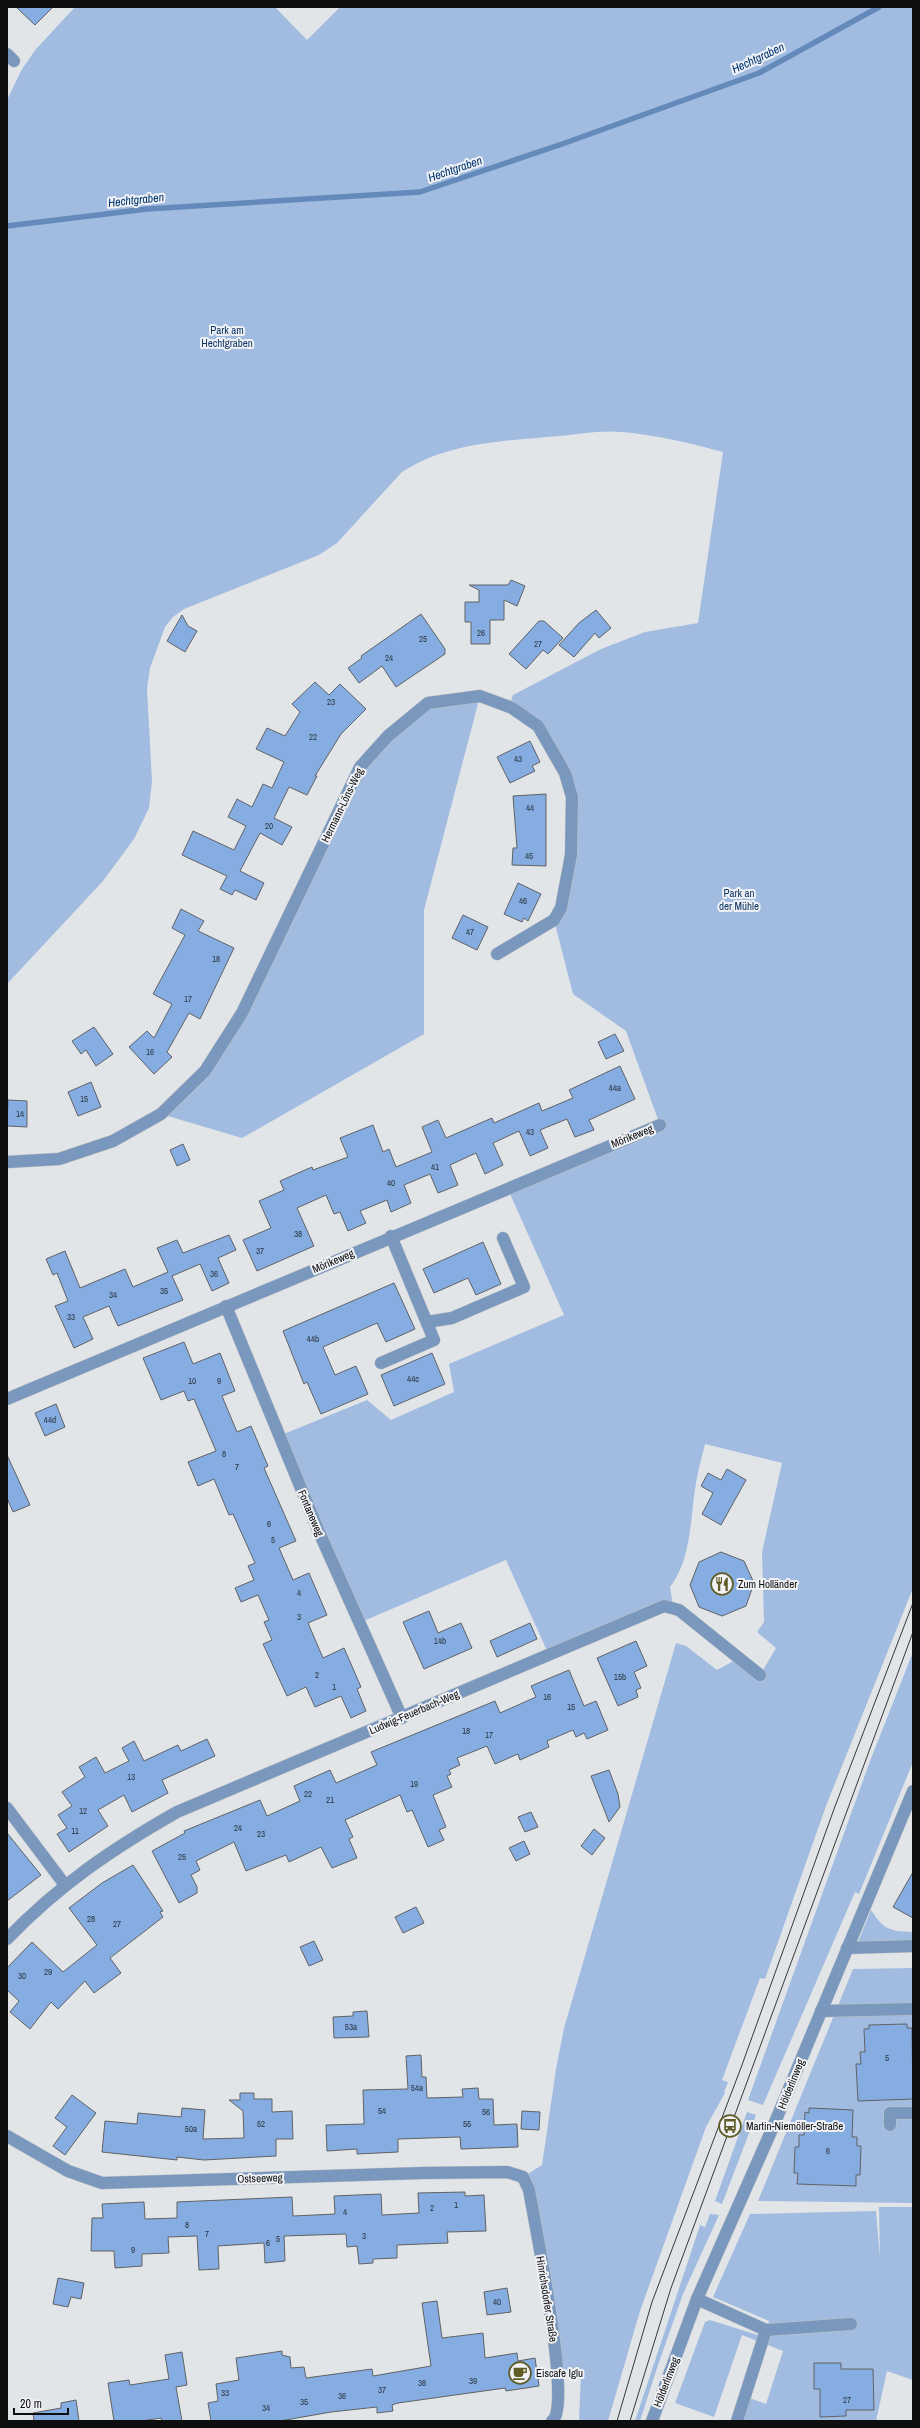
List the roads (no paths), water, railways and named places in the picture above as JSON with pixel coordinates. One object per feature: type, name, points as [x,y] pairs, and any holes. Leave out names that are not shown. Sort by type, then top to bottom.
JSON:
[{"type":"street","name":"Hermann-Löns-Weg","points":[[7,1162],[59,1159],[113,1141],[161,1114],[205,1071],[242,1013],[360,767],[388,736],[428,703],[480,696],[512,708],[538,726],[565,773],[572,797],[571,855],[561,908],[554,920],[497,954]]},
{"type":"street","name":"Mörikeweg","points":[[7,1399],[391,1236],[660,1125]]},
{"type":"street","points":[[381,1363],[434,1340],[391,1236]]},
{"type":"street","points":[[427,1322],[452,1318],[524,1287],[503,1238]]},
{"type":"street","name":"Fontaneweg","points":[[226,1306],[319,1532],[402,1718]]},
{"type":"street","name":"Ludwig-Feuerbach-Weg","points":[[7,1938],[65,1885],[122,1843],[177,1812],[664,1606],[679,1610],[760,1675]]},
{"type":"street","name":"Hölderlinweg","points":[[652,2421],[697,2299],[821,2011],[913,1791]]},
{"type":"street","points":[[7,1808],[65,1885]]},
{"type":"street","points":[[847,1948],[913,1946]]},
{"type":"street","points":[[821,2011],[913,2009]]},
{"type":"street","points":[[890,2125],[890,2113],[913,2112]]},
{"type":"street","name":"Ostseeweg","points":[[7,2136],[68,2171],[102,2183],[423,2173],[507,2172],[523,2177]]},
{"type":"street","name":"Hinrichsdorfer Straße","points":[[523,2177],[529,2190],[554,2337],[558,2414],[552,2421]]},
{"type":"street","points":[[697,2299],[766,2330],[851,2324]]},
{"type":"street","points":[[737,2421],[766,2330]]},
{"type":"waterway","name":"Hechtgraben","points":[[7,226],[147,209],[420,192],[565,143],[759,73],[879,7]]},
{"type":"tram line","points":[[617,2421],[652,2302],[742,2065],[834,1809],[913,1603]]},
{"type":"tram line","points":[[630,2421],[671,2288],[913,1632]]},
{"type":"place","name":"Zum Holländer","points":[[722,1584]]},
{"type":"place","name":"Martin-Niemöller-Straße","points":[[730,2126]]},
{"type":"place","name":"Eiscafe Iglu","points":[[520,2373]]},
{"type":"park label","name":"Park am Hechtgraben","points":[[227,336]]},
{"type":"park label","name":"Park an der Mühle","points":[[739,899]]}]
